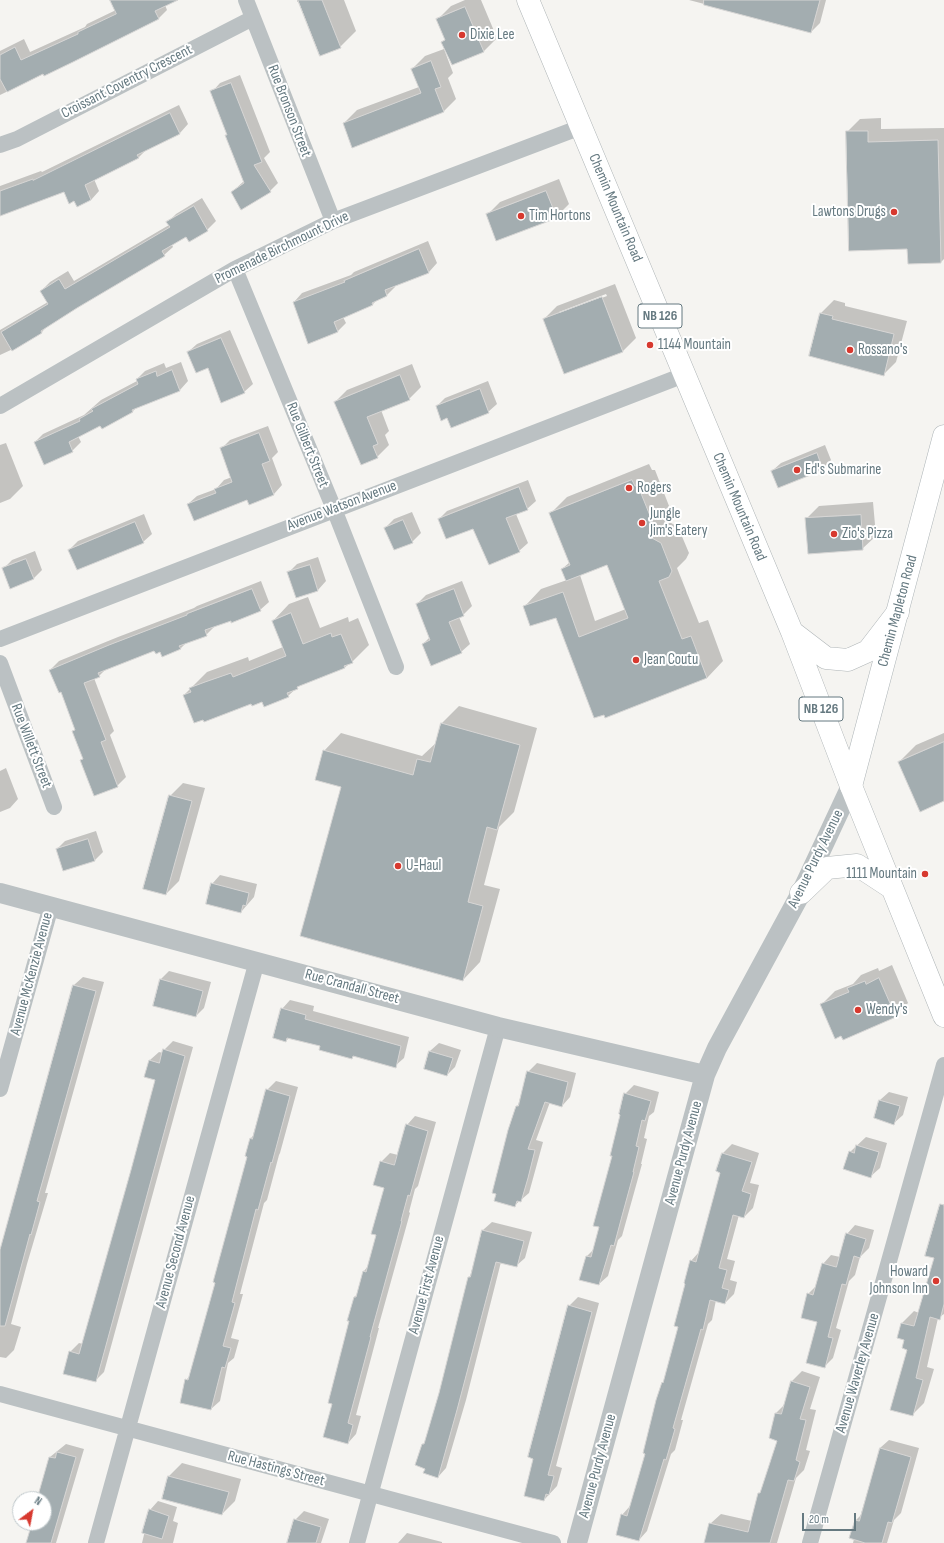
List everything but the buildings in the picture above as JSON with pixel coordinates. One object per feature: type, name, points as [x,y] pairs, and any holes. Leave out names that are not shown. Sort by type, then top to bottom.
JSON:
[{"type":"main road","name":"Chemin Mountain Road","points":[[528,0],[792,632],[851,786],[944,1016]]},
{"type":"main road","name":"Chemin Mapleton Road","points":[[851,786],[944,436]]},
{"type":"main road","points":[[792,632],[826,658],[848,660],[868,650],[898,612]]},
{"type":"main road","points":[[801,893],[827,868],[857,865],[892,888]]},
{"type":"street","name":"Rue Bronson Street","points":[[246,0],[333,221]]},
{"type":"street","name":"Croissant Coventry Crescent","points":[[0,145],[17,139],[253,18]]},
{"type":"street","name":"Promenade Birchmount Drive","points":[[0,406],[235,269],[333,221],[581,127]]},
{"type":"street","name":"Rue Gilbert Street","points":[[235,269],[334,509],[396,666]]},
{"type":"street","name":"Avenue Watson Avenue","points":[[0,639],[684,375]]},
{"type":"street","name":"Rue Willett Street","points":[[0,663],[54,807]]},
{"type":"street","name":"Avenue Purdy Avenue","points":[[577,1543],[705,1074],[728,1028],[801,893],[851,786]]},
{"type":"street","name":"Rue Crandall Street","points":[[0,893],[498,1027],[705,1074]]},
{"type":"street","name":"Avenue McKenzie Avenue","points":[[0,1089],[50,906]]},
{"type":"street","name":"Avenue Second Avenue","points":[[96,1543],[256,961]]},
{"type":"street","name":"Avenue First Avenue","points":[[357,1543],[498,1027]]},
{"type":"street","name":"Avenue Waverley Avenue","points":[[810,1543],[944,1065]]},
{"type":"street","name":"Rue Hastings Street","points":[[0,1394],[553,1543]]},
{"type":"place","name":"Dixie Lee","points":[[462,35]]},
{"type":"place","name":"Lawtons Drugs","points":[[894,212]]},
{"type":"place","name":"Tim Hortons","points":[[521,216]]},
{"type":"place","name":"1144 Mountain","points":[[650,345]]},
{"type":"place","name":"Rossano's","points":[[850,350]]},
{"type":"place","name":"Ed's Submarine","points":[[797,470]]},
{"type":"place","name":"Rogers","points":[[629,488]]},
{"type":"place","name":"Jungle Jim's Eatery","points":[[642,523]]},
{"type":"place","name":"Zio's Pizza","points":[[834,534]]},
{"type":"place","name":"Jean Coutu","points":[[636,660]]},
{"type":"place","name":"U-Haul","points":[[398,866]]},
{"type":"place","name":"1111 Mountain","points":[[925,874]]},
{"type":"place","name":"Wendy's","points":[[858,1010]]},
{"type":"place","name":"Howard Johnson Inn","points":[[936,1281]]}]
